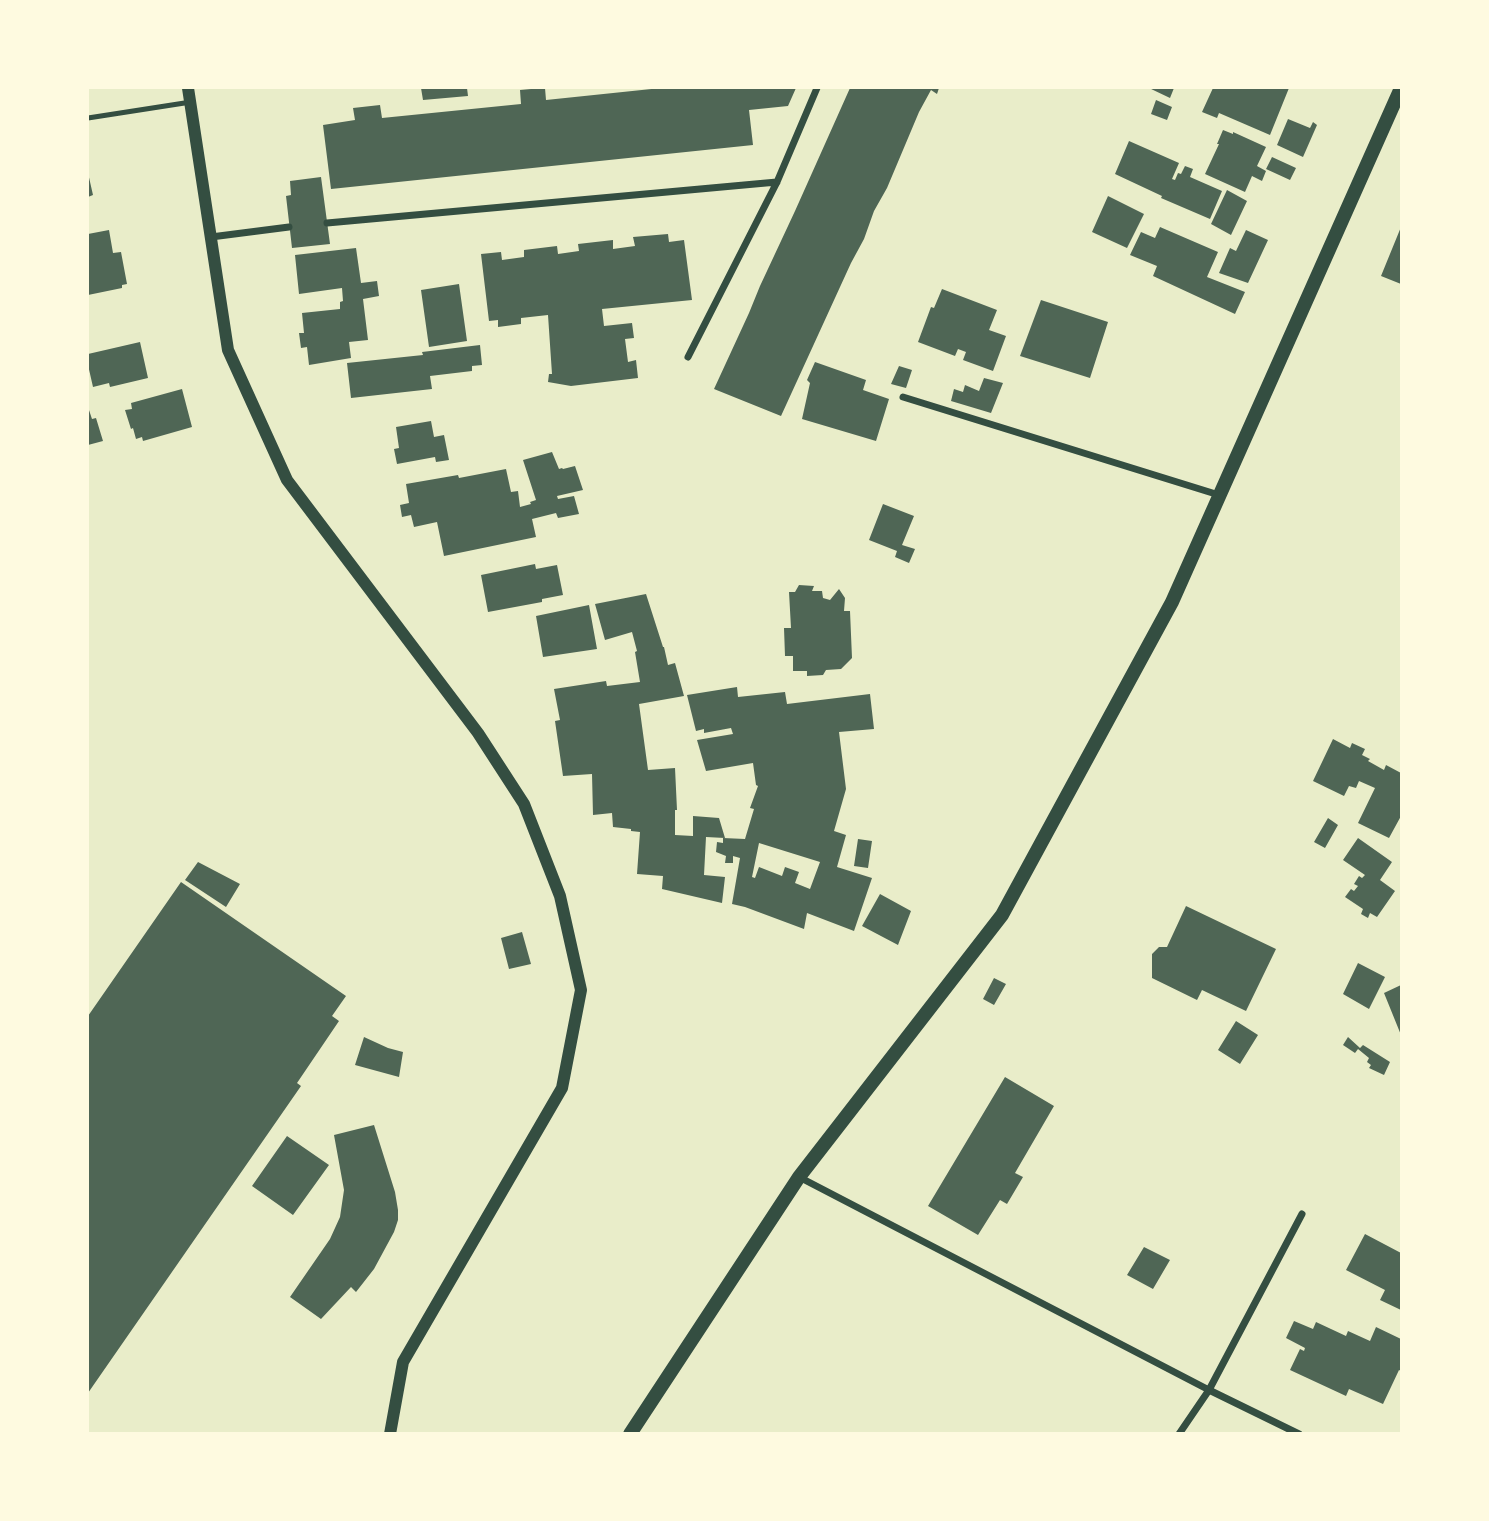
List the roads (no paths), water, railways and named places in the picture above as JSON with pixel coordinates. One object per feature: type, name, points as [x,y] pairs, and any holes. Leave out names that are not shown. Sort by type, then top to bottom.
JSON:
[{"type":"main road","points":[[629,1433],[799,1177],[1002,915],[1172,602],[1401,88]]},
{"type":"street","points":[[188,88],[228,350],[287,480],[478,733],[524,804],[560,896],[581,990],[562,1088],[403,1362],[390,1433]]},
{"type":"street","points":[[688,357],[776,183],[817,88]]},
{"type":"street","points":[[327,223],[776,183]]},
{"type":"street","points":[[211,237],[289,227]]},
{"type":"street","points":[[903,397],[1220,495]]},
{"type":"street","points":[[799,1177],[1209,1390],[1299,1433]]},
{"type":"street","points":[[1180,1433],[1209,1390],[1302,1214]]},
{"type":"lane","points":[[88,118],[191,102]]}]
